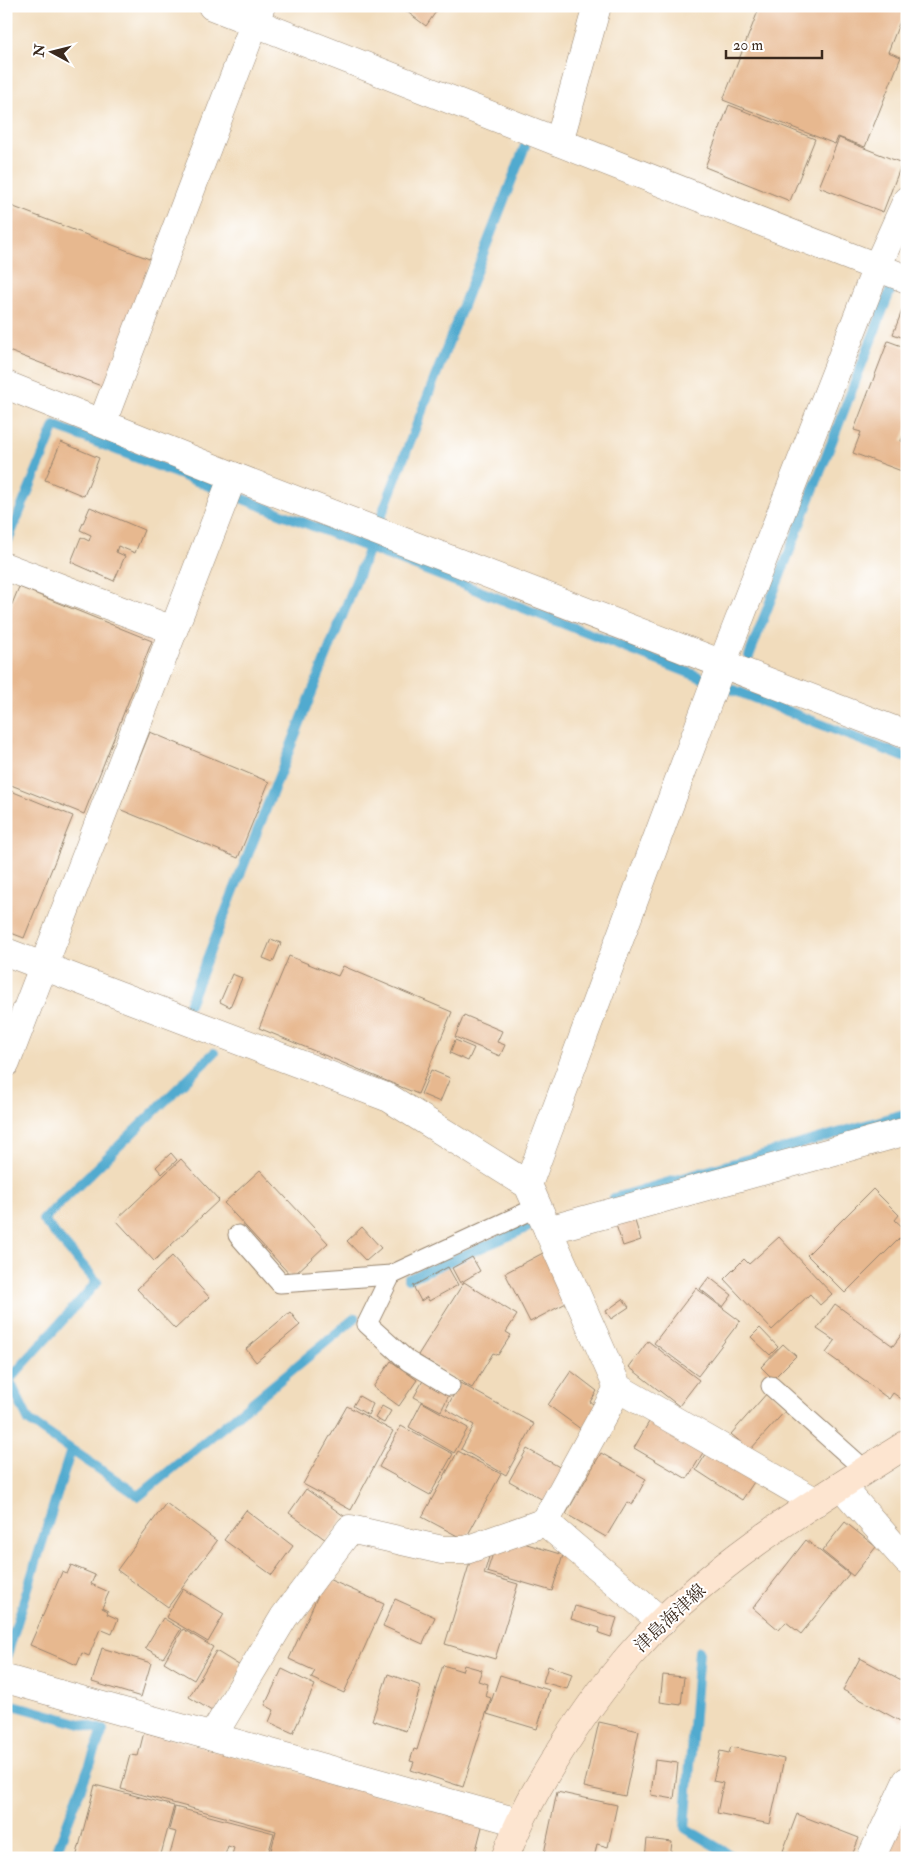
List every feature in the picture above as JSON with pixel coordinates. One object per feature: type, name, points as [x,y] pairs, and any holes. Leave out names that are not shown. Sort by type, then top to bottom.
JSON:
[{"type":"main road","name":"津島海津線","points":[[505,1858],[518,1822],[578,1723],[610,1679],[639,1645],[662,1622],[740,1555],[816,1502],[907,1444]]},
{"type":"street","points":[[212,6],[258,15],[558,142],[907,278]]},
{"type":"street","points":[[558,142],[596,6]]},
{"type":"street","points":[[102,423],[258,15]]},
{"type":"street","points":[[538,1207],[722,664],[877,267],[907,200]]},
{"type":"street","points":[[6,385],[233,476],[907,736]]},
{"type":"street","points":[[6,1063],[233,476]]},
{"type":"street","points":[[6,567],[173,630]]},
{"type":"street","points":[[6,952],[389,1098],[538,1207],[618,1388],[816,1502]]},
{"type":"street","points":[[538,1207],[907,1131]]},
{"type":"street","points":[[212,1737],[284,1616],[350,1529],[442,1550],[466,1550],[546,1522],[618,1388]]},
{"type":"street","points":[[841,1486],[907,1561]]},
{"type":"street","points":[[546,1522],[662,1622]]},
{"type":"street","points":[[6,1679],[518,1822]]},
{"type":"street","points":[[871,1858],[907,1782]]},
{"type":"lane","points":[[238,1235],[280,1283],[391,1275],[538,1207]]},
{"type":"lane","points":[[391,1275],[367,1324],[408,1361],[450,1386]]},
{"type":"lane","points":[[771,1386],[865,1470]]},
{"type":"building","points":[[409,6],[440,6],[426,26],[406,11]]},
{"type":"building","points":[[760,6],[906,6],[888,52],[901,57],[865,147],[838,137],[835,144],[723,100]]},
{"type":"building","points":[[729,105],[815,139],[790,201],[705,167]]},
{"type":"building","points":[[839,138],[902,163],[883,212],[819,187]]},
{"type":"building","points":[[6,204],[152,260],[104,387],[6,350]]},
{"type":"building","points":[[907,298],[907,339],[893,334]]},
{"type":"building","points":[[888,341],[907,348],[907,427],[901,441],[907,443],[907,473],[853,453],[861,432],[854,430]]},
{"type":"building","points":[[61,442],[99,458],[84,496],[45,480]]},
{"type":"building","points":[[90,507],[144,530],[135,553],[118,546],[116,552],[125,556],[114,581],[71,562],[81,537],[89,541],[91,535],[80,530]]},
{"type":"building","points":[[19,587],[152,641],[84,814],[6,783],[6,619]]},
{"type":"building","points":[[150,732],[269,782],[238,858],[119,809]]},
{"type":"building","points":[[6,789],[73,816],[24,938],[6,931]]},
{"type":"building","points":[[271,939],[281,943],[273,962],[263,958]]},
{"type":"building","points":[[289,956],[338,976],[343,966],[452,1012],[418,1094],[259,1028]]},
{"type":"building","points":[[232,974],[242,978],[230,1007],[220,1002]]},
{"type":"building","points":[[464,1015],[502,1031],[497,1042],[505,1045],[500,1056],[455,1037]]},
{"type":"building","points":[[455,1040],[474,1048],[468,1061],[450,1053]]},
{"type":"building","points":[[431,1070],[450,1078],[440,1102],[421,1094]]},
{"type":"building","points":[[171,1153],[177,1160],[162,1174],[156,1167]]},
{"type":"building","points":[[181,1159],[219,1200],[154,1261],[116,1220]]},
{"type":"building","points":[[260,1170],[328,1243],[292,1277],[224,1203]]},
{"type":"building","points":[[873,1189],[899,1215],[895,1220],[907,1231],[845,1293],[807,1255]]},
{"type":"building","points":[[634,1218],[641,1240],[623,1246],[616,1225]]},
{"type":"building","points":[[362,1227],[381,1248],[366,1261],[347,1241]]},
{"type":"building","points":[[779,1237],[832,1294],[820,1305],[810,1294],[772,1330],[724,1279],[744,1259],[749,1264]]},
{"type":"building","points":[[543,1253],[568,1302],[530,1322],[505,1273]]},
{"type":"building","points":[[172,1256],[209,1297],[175,1329],[137,1289]]},
{"type":"building","points":[[472,1257],[480,1271],[460,1283],[452,1268]]},
{"type":"building","points":[[448,1267],[458,1285],[429,1301],[427,1297],[421,1301],[413,1286]]},
{"type":"building","points":[[709,1277],[732,1295],[723,1307],[700,1289]]},
{"type":"building","points":[[464,1282],[517,1315],[506,1332],[511,1335],[498,1355],[493,1353],[472,1388],[418,1355]]},
{"type":"building","points":[[696,1288],[740,1321],[698,1376],[654,1343]]},
{"type":"building","points":[[623,1299],[629,1307],[611,1319],[606,1311]]},
{"type":"building","points":[[835,1304],[893,1346],[907,1327],[907,1403],[893,1393],[889,1399],[826,1353],[835,1341],[817,1329]]},
{"type":"building","points":[[290,1312],[300,1325],[256,1362],[246,1349]]},
{"type":"building","points":[[760,1328],[778,1347],[770,1355],[751,1337]]},
{"type":"building","points":[[648,1341],[699,1380],[679,1406],[629,1367]]},
{"type":"building","points":[[783,1344],[796,1356],[773,1379],[761,1367]]},
{"type":"building","points":[[391,1361],[417,1380],[399,1406],[373,1387]]},
{"type":"building","points":[[571,1371],[597,1391],[590,1402],[598,1407],[582,1430],[548,1405]]},
{"type":"building","points":[[426,1375],[452,1389],[441,1411],[414,1397]]},
{"type":"building","points":[[460,1383],[534,1424],[506,1475],[461,1449],[474,1425],[446,1409]]},
{"type":"building","points":[[768,1392],[787,1409],[750,1450],[731,1434]]},
{"type":"building","points":[[359,1396],[373,1404],[368,1415],[353,1406]]},
{"type":"building","points":[[422,1402],[468,1428],[454,1453],[409,1427]]},
{"type":"building","points":[[347,1406],[393,1431],[351,1510],[303,1484]]},
{"type":"building","points":[[382,1406],[391,1411],[384,1423],[375,1418]]},
{"type":"building","points":[[653,1415],[707,1446],[687,1479],[634,1448]]},
{"type":"building","points":[[401,1426],[453,1454],[430,1495],[379,1467]]},
{"type":"building","points":[[710,1448],[756,1479],[742,1500],[696,1470]]},
{"type":"building","points":[[527,1449],[563,1469],[545,1501],[509,1481]]},
{"type":"building","points":[[458,1451],[501,1474],[465,1540],[422,1517]]},
{"type":"building","points":[[601,1453],[646,1479],[632,1505],[627,1502],[606,1537],[566,1514]]},
{"type":"building","points":[[306,1489],[344,1516],[326,1540],[289,1513]]},
{"type":"building","points":[[166,1503],[217,1541],[168,1607],[117,1570]]},
{"type":"building","points":[[246,1510],[293,1546],[272,1575],[224,1540]]},
{"type":"building","points":[[845,1522],[876,1547],[853,1576],[822,1551]]},
{"type":"building","points":[[806,1540],[849,1574],[801,1634],[786,1622],[779,1630],[753,1608]]},
{"type":"building","points":[[517,1541],[563,1555],[552,1591],[487,1572],[495,1547]]},
{"type":"building","points":[[473,1552],[489,1557],[484,1574],[518,1584],[495,1659],[445,1644]]},
{"type":"building","points":[[71,1565],[95,1575],[91,1584],[109,1592],[102,1608],[108,1611],[107,1614],[118,1619],[112,1634],[100,1629],[89,1656],[82,1653],[77,1665],[30,1645],[62,1572],[67,1574]]},
{"type":"building","points":[[326,1578],[384,1604],[344,1693],[311,1678],[315,1671],[289,1659]]},
{"type":"building","points":[[183,1589],[224,1614],[208,1642],[166,1617]]},
{"type":"building","points":[[395,1599],[435,1617],[423,1644],[383,1626]]},
{"type":"building","points":[[575,1606],[617,1618],[611,1637],[599,1633],[600,1628],[571,1619]]},
{"type":"building","points":[[163,1618],[181,1629],[163,1658],[145,1648]]},
{"type":"building","points":[[183,1629],[213,1647],[194,1680],[164,1662]]},
{"type":"building","points":[[102,1648],[151,1663],[141,1697],[92,1682]]},
{"type":"building","points":[[216,1651],[242,1667],[215,1713],[189,1697]]},
{"type":"building","points":[[860,1658],[907,1683],[907,1713],[902,1722],[843,1690]]},
{"type":"building","points":[[443,1665],[462,1671],[464,1665],[482,1670],[478,1681],[488,1684],[485,1696],[491,1698],[463,1787],[411,1770],[414,1762],[410,1761],[414,1749],[417,1750]]},
{"type":"building","points":[[548,1666],[572,1674],[567,1689],[543,1682]]},
{"type":"building","points":[[282,1669],[315,1685],[293,1733],[269,1722],[274,1710],[265,1705]]},
{"type":"building","points":[[388,1674],[421,1686],[406,1731],[372,1720]]},
{"type":"building","points":[[500,1675],[549,1690],[537,1729],[487,1714]]},
{"type":"building","points":[[663,1675],[684,1677],[681,1705],[660,1702]]},
{"type":"building","points":[[599,1722],[639,1731],[625,1796],[584,1787]]},
{"type":"building","points":[[144,1732],[483,1823],[474,1858],[269,1858],[276,1831],[121,1789],[130,1755],[138,1756]]},
{"type":"building","points":[[731,1747],[784,1759],[770,1824],[717,1813],[723,1783],[713,1781],[720,1751],[729,1753]]},
{"type":"building","points":[[655,1760],[678,1763],[674,1799],[651,1795]]},
{"type":"building","points":[[95,1785],[174,1806],[160,1858],[76,1858]]},
{"type":"building","points":[[557,1792],[617,1805],[608,1847],[597,1844],[594,1858],[543,1858]]},
{"type":"building","points":[[175,1807],[274,1833],[267,1858],[231,1858],[234,1848],[228,1846],[224,1858],[169,1858],[176,1832],[169,1830]]},
{"type":"building","points":[[797,1814],[859,1838],[851,1858],[801,1858],[783,1851]]},
{"type":"building","points":[[898,1816],[907,1819],[907,1858],[883,1858]]},
{"type":"building","points":[[647,1839],[672,1842],[670,1858],[645,1858]]},
{"type":"waterway","points":[[380,519],[525,146]]},
{"type":"waterway","points":[[749,656],[891,289]]},
{"type":"waterway","points":[[6,545],[55,426],[212,487]]},
{"type":"waterway","points":[[241,498],[705,679]]},
{"type":"waterway","points":[[189,1004],[371,543]]},
{"type":"waterway","points":[[731,689],[907,758]]},
{"type":"waterway","points":[[214,1053],[43,1220],[97,1282],[9,1380],[29,1421],[139,1496],[355,1318]]},
{"type":"waterway","points":[[614,1198],[907,1113]]},
{"type":"waterway","points":[[408,1279],[527,1228]]},
{"type":"waterway","points":[[6,1658],[71,1450]]},
{"type":"waterway","points":[[699,1651],[685,1828],[735,1858]]},
{"type":"waterway","points":[[6,1703],[103,1730],[54,1858]]}]
